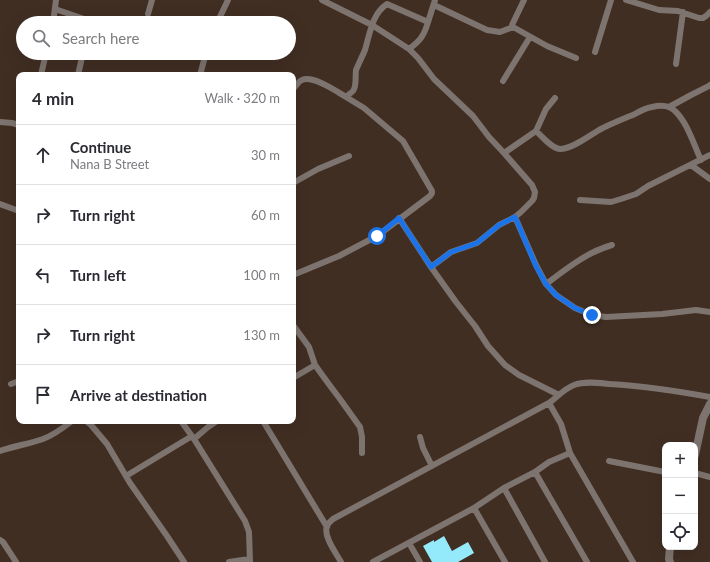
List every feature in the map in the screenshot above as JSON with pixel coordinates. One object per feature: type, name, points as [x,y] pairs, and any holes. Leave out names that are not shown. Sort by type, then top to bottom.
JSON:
[{"type":"street","points":[[54,16],[56,0]]},
{"type":"street","points":[[148,14],[152,0]]},
{"type":"street","points":[[220,16],[228,0]]},
{"type":"street","points":[[322,0],[372,25],[409,49],[434,79],[473,116],[489,137],[532,185],[535,192],[532,202],[515,217],[499,225],[477,243],[451,252],[431,267]]},
{"type":"street","points":[[512,28],[524,0]]},
{"type":"street","points":[[595,52],[611,0]]},
{"type":"street","points":[[626,0],[659,10],[678,11],[696,17],[703,18],[710,12]]},
{"type":"street","points":[[409,49],[421,39],[426,31],[435,2],[487,30],[500,32],[512,28],[547,46],[576,58]]},
{"type":"street","points":[[346,97],[354,90],[356,86],[355,76],[357,69],[374,19],[381,8],[387,4],[428,22]]},
{"type":"street","points":[[55,9],[75,16]]},
{"type":"street","points":[[676,64],[683,12]]},
{"type":"street","points":[[503,81],[530,37]]},
{"type":"street","points":[[42,72],[44,60]]},
{"type":"street","points":[[79,72],[81,60]]},
{"type":"street","points":[[201,72],[204,60]]},
{"type":"street","points":[[296,86],[301,80],[310,78],[364,108],[403,141],[432,191],[430,196],[377,236],[317,266],[296,274]]},
{"type":"street","points":[[669,107],[710,85]]},
{"type":"street","points":[[504,153],[536,130],[546,109],[555,98]]},
{"type":"street","points":[[536,130],[552,146],[559,149],[566,148],[580,142],[615,122],[650,107],[669,107],[675,111],[684,122],[701,160]]},
{"type":"street","points":[[0,122],[16,124]]},
{"type":"street","points":[[580,200],[611,202],[636,194],[648,186],[710,155]]},
{"type":"street","points":[[296,181],[318,169],[348,156]]},
{"type":"street","points":[[691,165],[710,179]]},
{"type":"street","points":[[0,204],[16,210]]},
{"type":"street","points":[[515,217],[536,266],[546,284],[556,295],[575,308],[592,315],[606,317],[696,310],[710,312]]},
{"type":"street","points":[[399,218],[456,302],[475,326],[488,346],[505,365],[519,375],[559,395]]},
{"type":"street","points":[[546,284],[580,260],[602,248],[612,245]]},
{"type":"street","points":[[296,329],[309,347],[315,365],[360,427],[362,453]]},
{"type":"street","points":[[296,376],[315,365]]},
{"type":"street","points":[[11,384],[16,383]]},
{"type":"street","points":[[326,527],[333,519],[549,403],[574,385],[585,383],[624,385],[710,397]]},
{"type":"street","points":[[549,403],[561,424],[570,453],[633,562]]},
{"type":"street","points":[[698,442],[703,418],[710,404]]},
{"type":"street","points":[[0,451],[6,448],[43,439],[57,432],[68,424]]},
{"type":"street","points":[[90,424],[107,444],[130,483],[184,562]]},
{"type":"street","points":[[183,424],[245,521],[250,532],[250,560],[229,562]]},
{"type":"street","points":[[126,476],[193,438],[212,424]]},
{"type":"street","points":[[265,424],[326,527],[327,536],[341,562]]},
{"type":"street","points":[[420,437],[432,466]]},
{"type":"street","points":[[373,562],[474,508],[504,488],[535,472],[549,462],[570,453]]},
{"type":"street","points":[[609,461],[662,471]]},
{"type":"street","points":[[535,472],[587,562]]},
{"type":"street","points":[[698,474],[710,476]]},
{"type":"street","points":[[504,488],[545,562]]},
{"type":"street","points":[[474,508],[504,562]]},
{"type":"street","points":[[0,540],[3,542],[16,562]]},
{"type":"street","points":[[409,543],[420,562]]},
{"type":"street","points":[[670,550],[670,562]]},
{"type":"building","points":[[444,536],[452,551],[468,542],[474,553],[458,562],[432,562],[423,546]]},
{"type":"route","points":[[377,236],[399,218],[431,267],[451,252],[477,243],[499,225],[515,217],[536,266],[546,284],[556,295],[575,308],[592,315]]}]
